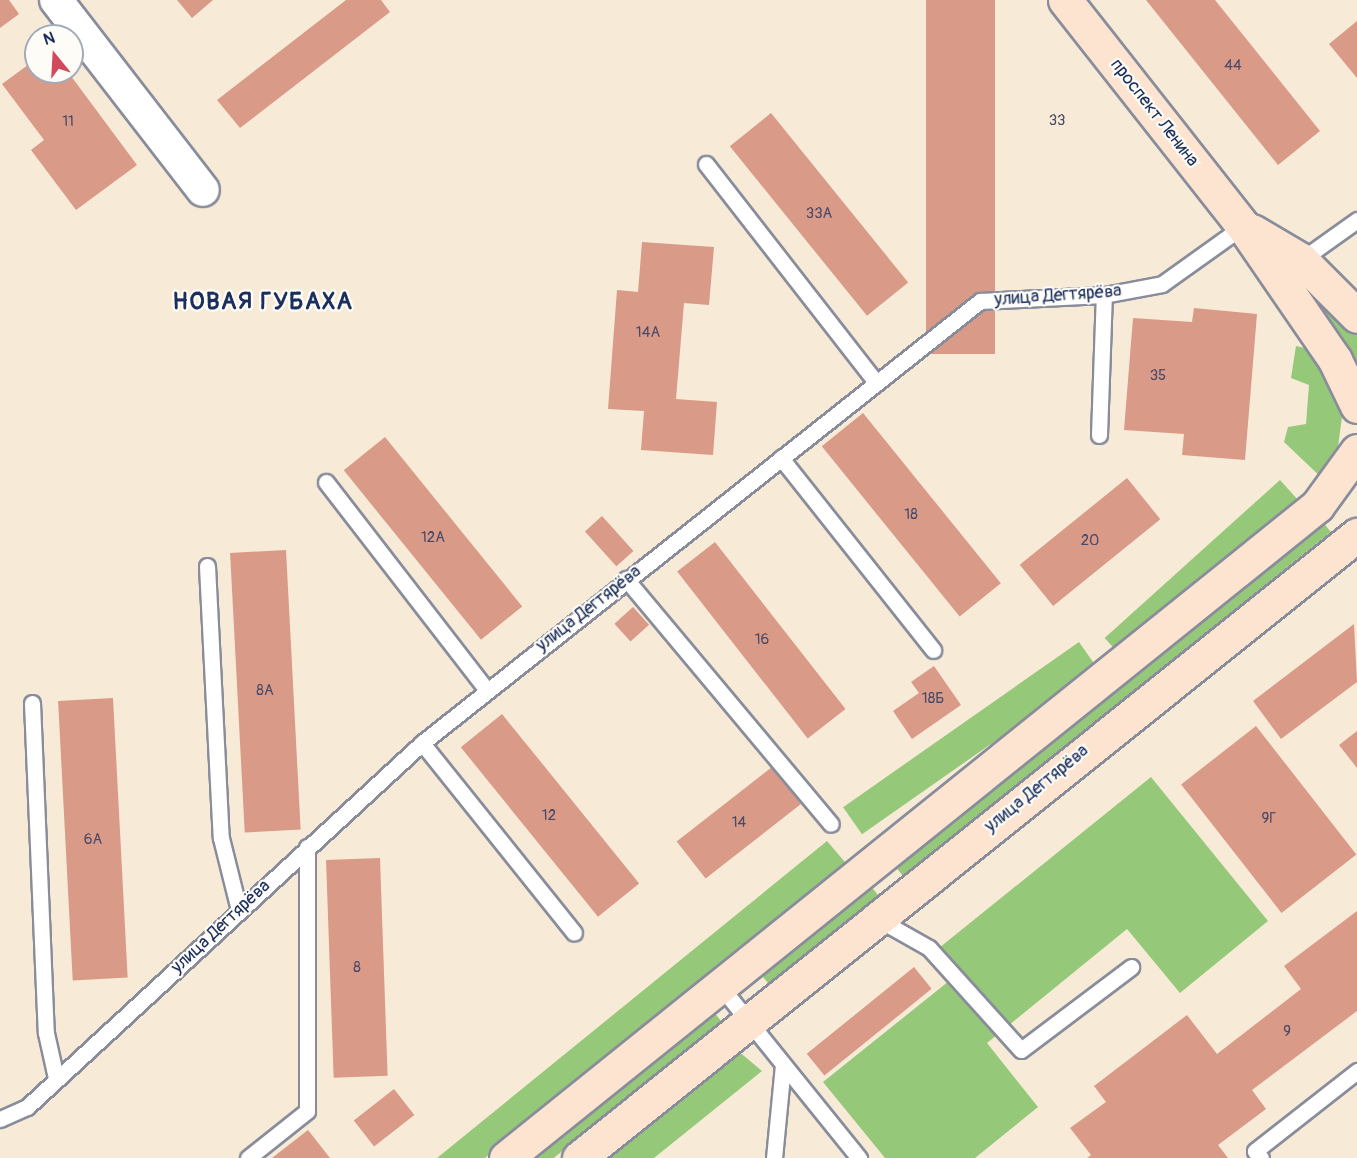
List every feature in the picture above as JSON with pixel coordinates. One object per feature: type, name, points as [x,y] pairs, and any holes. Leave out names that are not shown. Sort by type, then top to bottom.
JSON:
[{"type":"main road","name":"проспект Ленина","points":[[1065,0],[1243,226],[1335,360],[1357,406]]},
{"type":"main road","name":"проспект Ленина","points":[[1243,226],[1301,260],[1357,316]]},
{"type":"main road","points":[[507,1158],[1317,506],[1357,451]]},
{"type":"main road","name":"улица Дегтярёва","points":[[579,1158],[1357,535]]},
{"type":"street","points":[[56,0],[203,190]]},
{"type":"lane","points":[[706,164],[876,382]]},
{"type":"lane","points":[[1301,260],[1357,220]]},
{"type":"lane","name":"улица Дегтярёва","points":[[0,1119],[27,1107],[422,743],[626,579],[980,302],[1104,295],[1162,284],[1243,226]]},
{"type":"lane","points":[[1099,435],[1104,295]]},
{"type":"lane","points":[[781,458],[933,650]]},
{"type":"lane","points":[[326,482],[487,690]]},
{"type":"lane","points":[[207,566],[220,838],[239,910]]},
{"type":"lane","points":[[626,579],[831,824]]},
{"type":"lane","points":[[32,703],[46,1032],[56,1078]]},
{"type":"lane","points":[[422,743],[574,933]]},
{"type":"lane","points":[[248,1158],[307,1111],[307,848]]},
{"type":"lane","points":[[876,918],[929,948],[1021,1050],[1131,967]]},
{"type":"lane","points":[[721,987],[859,1158]]},
{"type":"lane","points":[[774,1158],[783,1064]]},
{"type":"lane","points":[[1261,1158],[1255,1151],[1357,1071]]},
{"type":"green space","points":[[1282,259],[1357,333],[1357,371]]},
{"type":"green space","points":[[1296,346],[1317,351],[1343,409],[1338,447],[1324,480],[1284,442],[1288,427],[1306,424],[1309,385],[1291,378]]},
{"type":"green space","points":[[1280,480],[1300,502],[1125,660],[1105,638]]},
{"type":"green space","points":[[1322,521],[1331,532],[904,877],[895,866]]},
{"type":"green space","points":[[1079,642],[1098,669],[862,834],[843,807]]},
{"type":"green space","points":[[1151,777],[1268,921],[1180,993],[1127,929],[987,1043],[1038,1107],[975,1158],[885,1158],[823,1082],[959,973],[939,948]]},
{"type":"green space","points":[[827,841],[850,868],[485,1158],[437,1158]]},
{"type":"green space","points":[[870,885],[879,896],[769,985],[760,974]]},
{"type":"green space","points":[[713,1011],[722,1022],[554,1158],[531,1158]]},
{"type":"green space","points":[[737,1050],[762,1071],[654,1158],[604,1158]]},
{"type":"building","points":[[0,0],[9,0],[19,14],[0,28]]},
{"type":"building","points":[[177,0],[213,0],[192,18]]},
{"type":"building","points":[[346,0],[381,0],[390,12],[240,128],[217,100]]},
{"type":"building","points":[[926,0],[995,0],[995,354],[926,354]]},
{"type":"building","points":[[1146,0],[1215,0],[1320,131],[1278,165]]},
{"type":"building","points":[[1357,21],[1357,78],[1329,44]]},
{"type":"building","points":[[24,68],[24,84],[77,84],[137,165],[76,210],[31,150],[44,140],[2,84]]},
{"type":"building","points":[[771,113],[908,282],[867,316],[730,146]]},
{"type":"building","points":[[642,242],[714,247],[709,305],[684,303],[676,399],[717,402],[713,455],[641,450],[644,411],[608,409],[617,290],[638,292]]},
{"type":"building","points":[[1194,308],[1257,314],[1245,460],[1182,455],[1184,434],[1124,430],[1133,318],[1192,322]]},
{"type":"building","points":[[863,413],[1001,583],[960,617],[822,446]]},
{"type":"building","points":[[385,437],[522,606],[481,640],[344,470]]},
{"type":"building","points":[[1127,478],[1160,519],[1053,606],[1020,565]]},
{"type":"building","points":[[602,516],[633,551],[616,566],[585,531]]},
{"type":"building","points":[[715,542],[846,709],[808,739],[677,572]]},
{"type":"building","points":[[286,550],[301,830],[245,833],[230,553]]},
{"type":"building","points":[[633,607],[649,625],[630,642],[614,624]]},
{"type":"building","points":[[1354,624],[1357,682],[1281,739],[1253,701]]},
{"type":"building","points":[[934,666],[961,705],[912,739],[893,711],[919,693],[911,682]]},
{"type":"building","points":[[113,698],[128,978],[73,980],[58,701]]},
{"type":"building","points":[[502,714],[639,883],[598,917],[461,747]]},
{"type":"building","points":[[1256,726],[1356,854],[1281,913],[1181,784]]},
{"type":"building","points":[[1357,731],[1357,768],[1339,745]]},
{"type":"building","points":[[772,767],[801,804],[706,879],[677,841]]},
{"type":"building","points":[[380,858],[388,1076],[334,1078],[326,860]]},
{"type":"building","points":[[1357,911],[1357,1011],[1252,1090],[1266,1109],[1218,1145],[1228,1158],[1087,1158],[1091,1155],[1070,1128],[1106,1102],[1094,1086],[1187,1015],[1217,1054],[1301,989],[1284,966]]},
{"type":"building","points":[[914,967],[932,989],[824,1076],[807,1054]]},
{"type":"building","points":[[394,1089],[414,1115],[374,1146],[354,1120]]},
{"type":"building","points":[[308,1130],[330,1158],[272,1158]]},
{"type":"district","name":"НОВАЯ ГУБАХА","points":[[263,302]]}]
